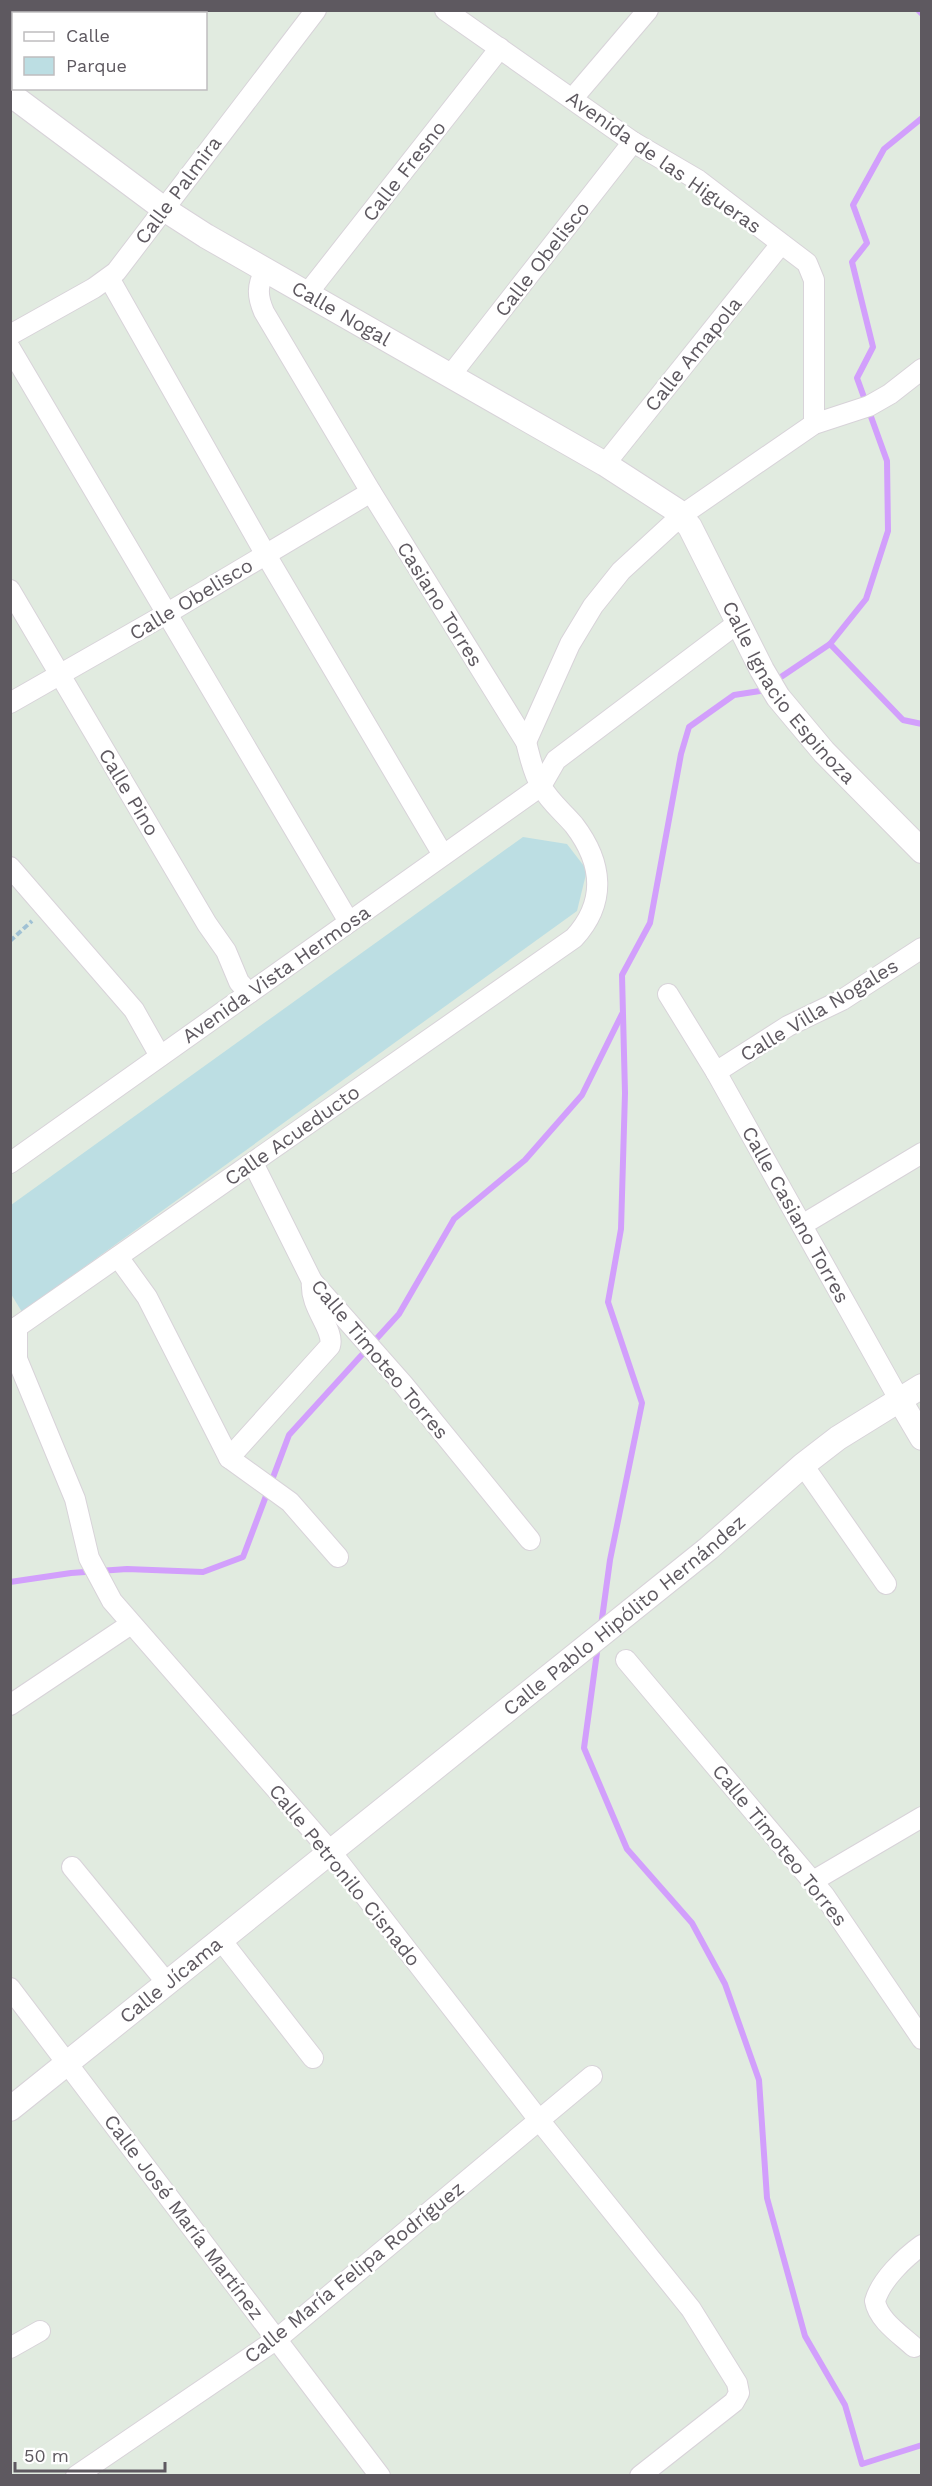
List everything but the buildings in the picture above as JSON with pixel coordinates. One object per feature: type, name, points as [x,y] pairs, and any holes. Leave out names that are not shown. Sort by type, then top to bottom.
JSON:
[{"type":"street","name":"Calle Palmira","points":[[10,334],[109,278],[316,10]]},
{"type":"street","name":"Avenida de las Higueras","points":[[445,10],[633,142],[698,180],[801,258],[813,274],[814,424]]},
{"type":"street","points":[[573,98],[648,10]]},
{"type":"street","name":"Calle Fresno","points":[[307,294],[500,48]]},
{"type":"street","name":"Calle Nogal","points":[[10,94],[164,209],[206,236],[605,464],[682,515]]},
{"type":"street","name":"Calle Obelisco","points":[[450,376],[633,142]]},
{"type":"street","name":"Calle Amapola","points":[[605,464],[781,244]]},
{"type":"street","name":"Casiano Torres","points":[[265,270],[260,280],[258,294],[264,312],[371,492],[526,742],[541,786],[584,839],[598,870],[598,889],[591,915],[574,938]]},
{"type":"street","points":[[109,278],[266,555],[443,855]]},
{"type":"street","points":[[10,348],[349,922]]},
{"type":"street","points":[[526,742],[570,644],[593,606],[621,571],[682,515],[814,424],[866,408],[890,394],[921,369]]},
{"type":"street","name":"Calle Obelisco","points":[[10,703],[166,614],[371,492]]},
{"type":"street","name":"Calle Ignacio Espinoza","points":[[682,515],[777,696],[824,752],[921,851]]},
{"type":"street","name":"Calle Pino","points":[[10,590],[207,924],[226,951],[239,982],[249,993]]},
{"type":"street","points":[[541,786],[556,760],[739,622]]},
{"type":"street","name":"Avenida Vista Hermosa","points":[[10,1163],[541,786]]},
{"type":"street","points":[[10,867],[134,1010],[160,1056]]},
{"type":"street","name":"Calle Acueducto","points":[[14,1330],[574,938]]},
{"type":"street","name":"Calle Villa Nogales","points":[[716,1072],[788,1026],[842,1000],[921,948]]},
{"type":"street","name":"Calle Casiano Torres","points":[[668,994],[716,1072],[921,1438]]},
{"type":"street","points":[[802,1225],[921,1154]]},
{"type":"street","name":"Calle Timoteo Torres","points":[[253,1162],[317,1287],[403,1384],[530,1540]]},
{"type":"street","points":[[118,1257],[147,1297],[229,1458],[290,1502],[338,1557]]},
{"type":"street","points":[[229,1458],[330,1346],[331,1337],[311,1297],[317,1287]]},
{"type":"street","name":"Calle Petronilo Cisnado","points":[[14,1330],[16,1359],[78,1506],[81,1532],[89,1558],[105,1589],[131,1624],[331,1852],[539,2120],[692,2309],[737,2383],[739,2393],[734,2402],[640,2475]]},
{"type":"street","name":"Calle Pablo Hipólito Hernández","points":[[331,1852],[709,1548],[803,1465],[862,1422],[921,1386]]},
{"type":"street","points":[[803,1465],[886,1584]]},
{"type":"street","points":[[10,1706],[131,1624]]},
{"type":"street","name":"Calle Timoteo Torres","points":[[626,1660],[813,1881],[834,1908],[921,2039]]},
{"type":"street","points":[[813,1881],[921,1817]]},
{"type":"street","name":"Calle Jícama","points":[[10,2109],[331,1852]]},
{"type":"street","points":[[72,1867],[167,1983]]},
{"type":"street","points":[[221,1940],[313,2058]]},
{"type":"street","name":"Calle José María Martínez","points":[[10,1988],[380,2475]]},
{"type":"street","name":"Calle María Felipa Rodríguez","points":[[76,2475],[277,2339],[592,2076]]},
{"type":"street","points":[[914,2347],[884,2319],[875,2301],[880,2289],[905,2258],[921,2245]]},
{"type":"street","points":[[10,2348],[40,2331]]},
{"type":"path","points":[[10,941],[46,908]]},
{"type":"green space","points":[[523,837],[567,844],[587,870],[577,911],[22,1312],[11,1294],[11,1205]]},
{"type":"waterway","points":[[918,10],[922,14]]},
{"type":"waterway","points":[[775,681],[830,644],[866,599],[888,531],[887,461],[857,378],[873,347],[852,262],[867,243],[853,205],[884,149],[922,118]]},
{"type":"waterway","points":[[830,644],[903,720],[922,724]]},
{"type":"waterway","points":[[601,1626],[610,1560],[642,1403],[608,1302],[621,1229],[625,1093],[622,975],[650,923],[681,754],[689,727],[734,695],[760,691],[767,686]]},
{"type":"waterway","points":[[10,1582],[71,1573],[127,1569],[203,1572],[243,1557],[289,1435],[399,1314],[454,1219],[525,1160],[582,1095],[622,1014]]},
{"type":"waterway","points":[[598,1645],[584,1748],[627,1849],[692,1923],[725,1984],[759,2080],[767,2198],[805,2336],[845,2405],[862,2464],[922,2445]]}]
